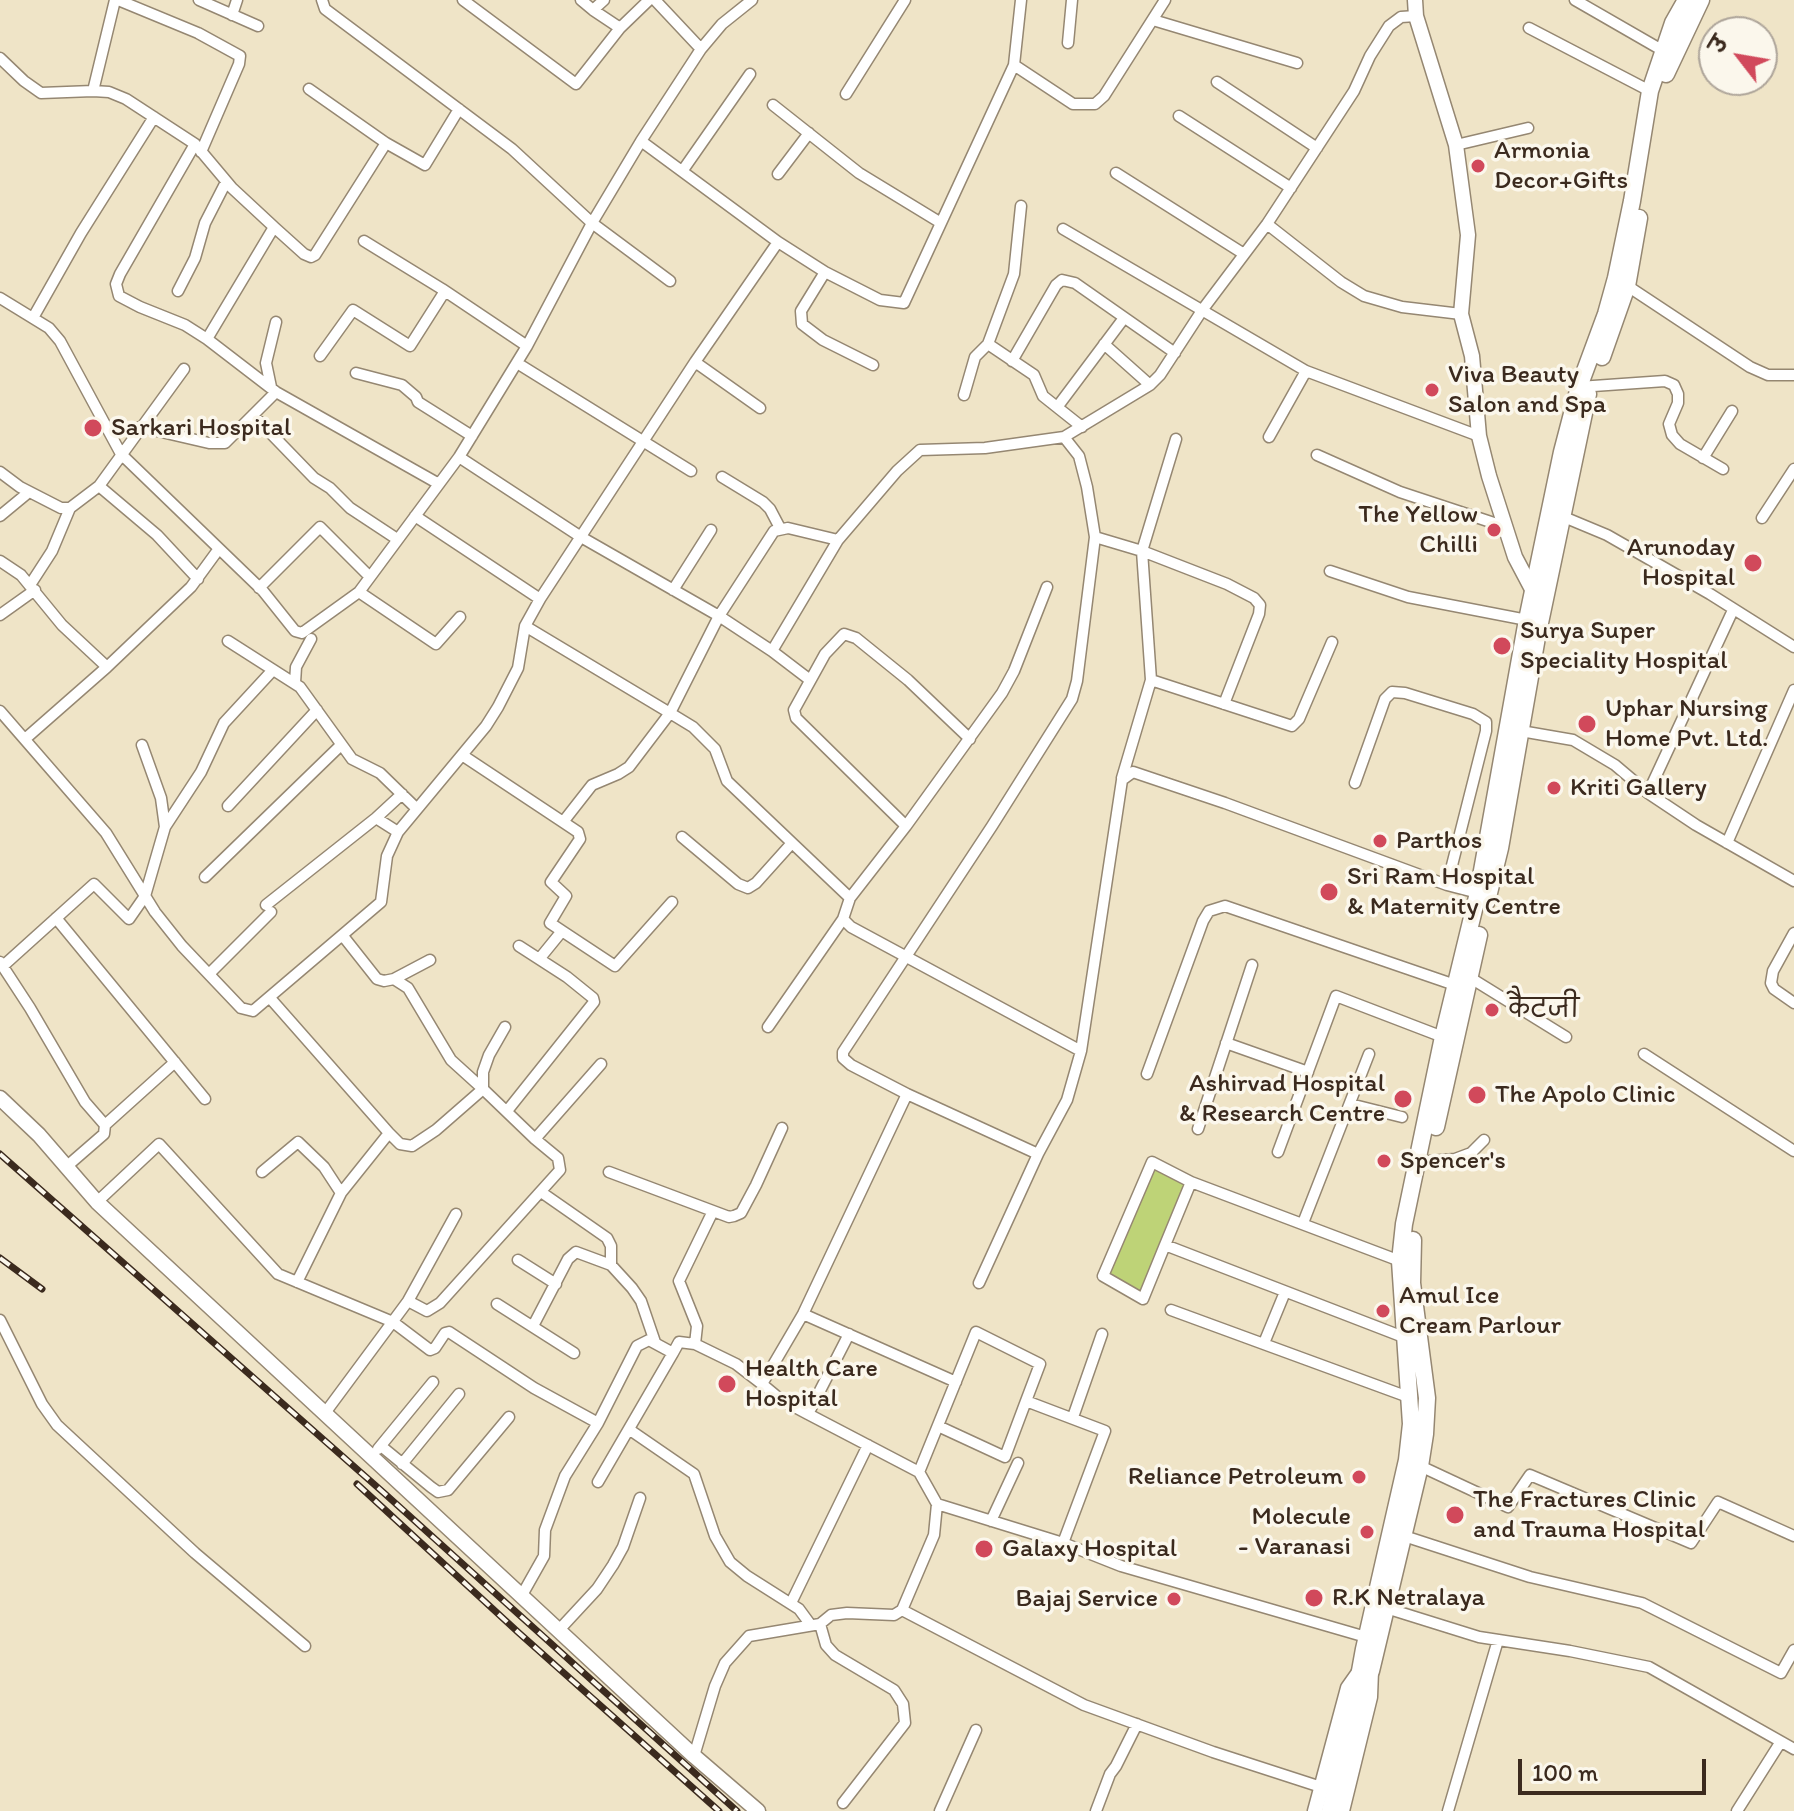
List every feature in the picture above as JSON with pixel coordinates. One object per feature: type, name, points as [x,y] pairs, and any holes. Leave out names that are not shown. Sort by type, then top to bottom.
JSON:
[{"type":"main road","points":[[1330,1811],[1364,1675],[1386,1608],[1404,1536],[1413,1463],[1400,1261],[1422,1162],[1453,1058],[1462,981],[1478,893],[1514,730],[1556,514],[1562,452],[1606,314],[1622,282],[1668,53],[1686,0]]},
{"type":"main road","points":[[1622,282],[1650,91],[1668,53],[1701,0]]},
{"type":"main road","points":[[1364,1675],[1366,1637],[1413,1463],[1427,1398],[1411,1261],[1422,1162],[1443,1037],[1500,848],[1527,620],[1540,595]]},
{"type":"street","points":[[93,91],[116,0],[198,33],[240,56],[239,64],[198,148],[120,274],[116,290],[123,299],[185,325],[274,390],[439,484]]},
{"type":"street","points":[[199,0],[258,26]]},
{"type":"street","points":[[232,15],[237,0]]},
{"type":"street","points":[[322,0],[325,9],[512,149],[592,223],[670,281]]},
{"type":"street","points":[[463,0],[576,84],[620,28],[652,0],[701,49]]},
{"type":"street","points":[[581,0],[620,28]]},
{"type":"street","points":[[593,10],[604,0]]},
{"type":"street","points":[[0,298],[34,316],[49,328],[60,341],[121,454],[259,588],[295,631],[302,633],[359,592],[459,457],[527,346],[592,223],[641,141],[701,49],[722,24],[752,0]]},
{"type":"street","points":[[846,94],[905,0]]},
{"type":"street","points":[[641,141],[778,242],[825,272],[880,300],[904,303],[1014,65],[1020,0]]},
{"type":"street","points":[[1068,43],[1072,0]]},
{"type":"street","points":[[1014,65],[1073,104],[1095,104],[1104,96],[1165,0]]},
{"type":"street","points":[[1415,0],[1416,16],[1456,145],[1468,235],[1461,314],[1472,356],[1479,436],[1515,557],[1540,595]]},
{"type":"street","points":[[1575,0],[1668,53]]},
{"type":"street","points":[[772,651],[838,540],[897,471],[920,450],[985,448],[1064,437],[1150,385],[1291,188],[1354,91],[1370,56],[1389,26],[1401,17],[1416,16]]},
{"type":"street","points":[[1153,20],[1297,63]]},
{"type":"street","points":[[1529,28],[1650,91]]},
{"type":"street","points":[[0,58],[41,93],[109,92],[154,117],[198,148],[226,182],[307,256],[315,255],[386,143]]},
{"type":"street","points":[[683,170],[750,74]]},
{"type":"street","points":[[1217,82],[1317,148]]},
{"type":"street","points":[[309,89],[386,143],[425,165],[459,109]]},
{"type":"street","points":[[773,105],[859,173],[941,223]]},
{"type":"street","points":[[1179,116],[1291,188]]},
{"type":"street","points":[[34,316],[81,233],[154,117]]},
{"type":"street","points":[[1456,145],[1528,128]]},
{"type":"street","points":[[778,174],[809,133]]},
{"type":"street","points":[[1116,173],[1244,254]]},
{"type":"street","points":[[178,291],[195,258],[205,223],[226,182]]},
{"type":"street","points":[[964,395],[975,357],[988,344],[1014,274],[1021,206]]},
{"type":"street","points":[[1267,224],[1341,282],[1364,296],[1402,307],[1461,314]]},
{"type":"street","points":[[207,339],[274,227]]},
{"type":"street","points":[[1063,229],[1306,371],[1479,436]]},
{"type":"street","points":[[364,241],[527,346]]},
{"type":"street","points":[[0,711],[106,833],[145,896],[182,946],[247,1011],[253,1011],[381,902],[387,856],[398,832],[486,726],[512,683],[518,668],[525,626],[540,599],[695,362],[778,242]]},
{"type":"street","points":[[825,272],[801,311],[802,324],[823,340],[873,365]]},
{"type":"street","points":[[1012,361],[1056,285],[1062,280],[1075,283],[1175,353]]},
{"type":"street","points":[[1622,282],[1750,367],[1768,375],[1794,375]]},
{"type":"street","points":[[320,356],[353,310],[410,346],[445,291]]},
{"type":"street","points":[[1058,406],[1124,318]]},
{"type":"street","points":[[274,390],[266,363],[276,322]]},
{"type":"street","points":[[988,344],[1034,375],[1043,396],[1082,427]]},
{"type":"street","points":[[1104,344],[1150,385]]},
{"type":"street","points":[[695,362],[760,408]]},
{"type":"street","points":[[517,363],[691,471]]},
{"type":"street","points":[[0,615],[32,587],[52,551],[70,508],[99,486],[184,369]]},
{"type":"street","points":[[1269,437],[1306,371]]},
{"type":"street","points":[[356,373],[402,385],[418,402],[472,436]]},
{"type":"street","points":[[1584,386],[1665,381],[1674,385],[1678,403],[1669,424],[1672,435],[1680,444],[1723,469]]},
{"type":"street","points":[[140,427],[209,443],[225,443],[274,390]]},
{"type":"street","points":[[1703,458],[1732,411]]},
{"type":"street","points":[[253,415],[308,473],[330,488],[350,508],[397,539]]},
{"type":"street","points":[[1038,1154],[851,1065],[843,1058],[843,1052],[1072,699],[1077,681],[1095,537],[1079,456],[1064,437]]},
{"type":"street","points":[[979,1283],[1038,1154],[1067,1100],[1081,1051],[1122,780],[1151,680],[1142,551],[1176,439]]},
{"type":"street","points":[[1317,455],[1400,492],[1506,527]]},
{"type":"street","points":[[459,457],[581,537],[719,616],[810,680]]},
{"type":"street","points":[[1762,518],[1794,469]]},
{"type":"street","points":[[0,472],[29,492],[61,508],[70,508]]},
{"type":"street","points":[[722,477],[763,502],[780,528]]},
{"type":"street","points":[[99,486],[157,535],[198,579]]},
{"type":"street","points":[[0,516],[29,492]]},
{"type":"street","points":[[1556,514],[1607,535],[1794,647]]},
{"type":"street","points":[[415,516],[540,599]]},
{"type":"street","points":[[259,588],[320,527],[370,577]]},
{"type":"street","points":[[563,822],[592,785],[629,767],[670,713],[719,616],[774,531],[780,528],[838,540]]},
{"type":"street","points":[[673,590],[711,530]]},
{"type":"street","points":[[1095,537],[1142,551],[1227,584],[1254,598],[1260,605],[1224,704]]},
{"type":"street","points":[[25,739],[107,667],[198,579],[218,550]]},
{"type":"street","points":[[0,561],[21,575],[62,625],[107,667]]},
{"type":"street","points":[[1330,571],[1408,597],[1527,620]]},
{"type":"street","points":[[768,1027],[843,919],[850,898],[970,739],[1014,671],[1047,587]]},
{"type":"street","points":[[359,592],[436,644],[460,617]]},
{"type":"street","points":[[1648,793],[1733,610]]},
{"type":"street","points":[[525,626],[693,727],[715,749],[727,781],[850,898]]},
{"type":"street","points":[[906,826],[796,718],[794,710],[825,654],[839,637],[849,634],[908,680],[970,739]]},
{"type":"street","points":[[295,683],[296,667],[311,639]]},
{"type":"street","points":[[228,641],[306,692],[352,759],[380,773],[417,809]]},
{"type":"street","points":[[1151,680],[1292,726],[1299,719],[1332,642]]},
{"type":"street","points":[[105,1125],[85,1102],[2,964],[94,884],[129,919],[145,896],[165,827],[201,772],[224,723],[272,671]]},
{"type":"street","points":[[1727,843],[1794,690]]},
{"type":"street","points":[[1355,783],[1385,699],[1392,692],[1405,693],[1473,714],[1486,722],[1447,885]]},
{"type":"street","points":[[228,806],[317,710]]},
{"type":"street","points":[[1514,730],[1573,740],[1615,765],[1648,793],[1794,881]]},
{"type":"street","points":[[142,745],[161,798],[165,827]]},
{"type":"street","points":[[205,877],[341,745]]},
{"type":"street","points":[[462,755],[578,832],[580,839],[551,882],[566,896],[551,920],[552,925],[615,966],[672,902]]},
{"type":"street","points":[[1122,780],[1133,772],[1447,885],[1478,893]]},
{"type":"street","points":[[209,974],[269,908],[402,794]]},
{"type":"street","points":[[376,818],[398,832]]},
{"type":"street","points":[[682,837],[738,884],[748,888],[791,844]]},
{"type":"street","points":[[1147,1074],[1203,921],[1209,911],[1225,906],[1462,981],[1566,1037]]},
{"type":"street","points":[[56,918],[205,1099]]},
{"type":"street","points":[[843,919],[851,927],[1081,1051]]},
{"type":"street","points":[[540,958],[562,931]]},
{"type":"street","points":[[1794,933],[1773,971],[1771,983],[1774,989],[1794,1003]]},
{"type":"street","points":[[343,936],[377,979],[384,981],[430,960]]},
{"type":"street","points":[[507,1111],[594,1002],[576,984],[519,946]]},
{"type":"street","points":[[1198,1129],[1252,965]]},
{"type":"street","points":[[394,979],[408,988],[451,1060],[560,1161],[560,1170],[432,1310],[427,1311],[408,1301]]},
{"type":"street","points":[[1278,1152],[1336,996],[1443,1037]]},
{"type":"street","points":[[270,998],[389,1133],[405,1147],[419,1143],[483,1089],[483,1072],[489,1055],[505,1027]]},
{"type":"street","points":[[1226,1043],[1308,1072]]},
{"type":"street","points":[[1303,1223],[1369,1054]]},
{"type":"street","points":[[1644,1054],[1794,1151]]},
{"type":"street","points":[[66,1167],[104,1134],[105,1125],[175,1062]]},
{"type":"street","points":[[535,1139],[601,1064]]},
{"type":"street","points":[[762,1384],[803,1314],[907,1094]]},
{"type":"street","points":[[0,1098],[39,1135],[97,1202],[325,1413],[376,1451],[559,1630],[758,1811]]},
{"type":"street","points":[[1350,1104],[1402,1117]]},
{"type":"street","points":[[609,1172],[729,1217],[741,1213],[782,1128]]},
{"type":"street","points":[[297,1282],[341,1193],[389,1133]]},
{"type":"street","points":[[1422,1162],[1455,1159],[1471,1153],[1484,1140]]},
{"type":"street","points":[[262,1172],[298,1142],[324,1167],[341,1193]]},
{"type":"street","points":[[97,1202],[159,1144],[278,1274],[393,1322],[430,1350],[449,1332],[534,1388],[598,1423]]},
{"type":"street","points":[[1191,1182],[1143,1299],[1103,1276],[1152,1162],[1191,1182],[1400,1261]]},
{"type":"street","points":[[541,1192],[607,1238],[611,1246],[611,1265]]},
{"type":"street","points":[[695,1344],[697,1326],[679,1281],[713,1211]]},
{"type":"street","points":[[325,1413],[408,1301],[456,1214]]},
{"type":"street","points":[[1165,1245],[1406,1338]]},
{"type":"street","points":[[533,1326],[568,1259],[576,1252],[611,1265],[641,1301],[655,1342]]},
{"type":"street","points":[[518,1260],[556,1284]]},
{"type":"street","points":[[1264,1343],[1285,1292]]},
{"type":"street","points":[[497,1304],[574,1353]]},
{"type":"street","points":[[1171,1310],[1411,1398]]},
{"type":"street","points":[[803,1314],[956,1382]]},
{"type":"street","points":[[0,1320],[42,1404],[57,1425],[195,1553],[305,1646]]},
{"type":"street","points":[[919,1472],[976,1332],[1040,1364],[1005,1457],[938,1426]]},
{"type":"street","points":[[808,1414],[849,1334]]},
{"type":"street","points":[[1073,1417],[1102,1334]]},
{"type":"street","points":[[522,1595],[544,1556],[545,1530],[565,1476],[598,1423],[633,1352],[644,1342],[655,1342],[673,1353]]},
{"type":"street","points":[[598,1482],[679,1342],[695,1344],[736,1364],[780,1399],[919,1472],[937,1504],[934,1535],[902,1610],[894,1615],[831,1615],[815,1624],[749,1636],[725,1663],[694,1756]]},
{"type":"street","points":[[376,1451],[433,1382]]},
{"type":"street","points":[[402,1464],[459,1394]]},
{"type":"street","points":[[1026,1401],[1105,1431],[1063,1543]]},
{"type":"street","points":[[376,1451],[402,1464],[438,1492],[448,1490],[509,1417]]},
{"type":"street","points":[[630,1430],[694,1474],[715,1536],[730,1562],[799,1609],[815,1624],[835,1655],[894,1690],[903,1704],[905,1723],[843,1803]]},
{"type":"street","points":[[791,1603],[868,1445]]},
{"type":"street","points":[[991,1521],[1018,1463]]},
{"type":"street","points":[[1413,1463],[1508,1507],[1530,1475],[1691,1543],[1718,1502],[1794,1536]]},
{"type":"street","points":[[559,1630],[597,1589],[618,1556],[640,1498]]},
{"type":"street","points":[[937,1504],[1063,1543],[1121,1566],[1366,1637]]},
{"type":"street","points":[[1404,1536],[1530,1577],[1642,1603],[1781,1673],[1794,1650]]},
{"type":"street","points":[[1386,1608],[1479,1637],[1649,1667],[1794,1749]]},
{"type":"street","points":[[902,1610],[1084,1705],[1321,1787]]},
{"type":"street","points":[[1448,1811],[1498,1640]]},
{"type":"street","points":[[1315,1811],[1348,1688],[1364,1675],[1370,1697],[1342,1811]]},
{"type":"street","points":[[1096,1811],[1110,1774],[1137,1724]]},
{"type":"street","points":[[940,1811],[976,1730]]},
{"type":"street","points":[[1737,1811],[1780,1743]]},
{"type":"green space","points":[[1150,1167],[1185,1183],[1139,1296],[1104,1272]]},
{"type":"railway","points":[[0,1154],[384,1493],[737,1811]]},
{"type":"railway","points":[[0,1258],[42,1289]]},
{"type":"railway","points":[[357,1484],[719,1811]]},
{"type":"place","name":"Armonia Decor+Gifts","points":[[1478,166]]},
{"type":"place","name":"Viva Beauty Salon and Spa","points":[[1432,390]]},
{"type":"place","name":"Sarkari Hospital","points":[[93,428]]},
{"type":"place","name":"The Yellow Chilli","points":[[1494,530]]},
{"type":"place","name":"Arunoday Hospital","points":[[1753,563]]},
{"type":"place","name":"Surya Super Speciality Hospital","points":[[1502,646]]},
{"type":"place","name":"Uphar Nursing Home Pvt. Ltd.","points":[[1587,724]]},
{"type":"place","name":"Kriti Gallery","points":[[1554,788]]},
{"type":"place","name":"Parthos","points":[[1380,841]]},
{"type":"place","name":"Sri Ram Hospital & Maternity Centre","points":[[1329,892]]},
{"type":"place","name":"कैटजी","points":[[1492,1010]]},
{"type":"place","name":"The Apolo Clinic","points":[[1477,1095]]},
{"type":"place","name":"Ashirvad Hospital & Research Centre","points":[[1403,1099]]},
{"type":"place","name":"Spencer's","points":[[1384,1161]]},
{"type":"place","name":"Amul Ice Cream Parlour","points":[[1383,1311]]},
{"type":"place","name":"Health Care Hospital","points":[[727,1384]]},
{"type":"place","name":"Reliance Petroleum","points":[[1359,1477]]},
{"type":"place","name":"The Fractures Clinic and Trauma Hospital","points":[[1455,1515]]},
{"type":"place","name":"Molecule - Varanasi","points":[[1367,1532]]},
{"type":"place","name":"Galaxy Hospital","points":[[984,1549]]},
{"type":"place","name":"R.K Netralaya","points":[[1314,1598]]},
{"type":"place","name":"Bajaj Service","points":[[1174,1599]]}]
